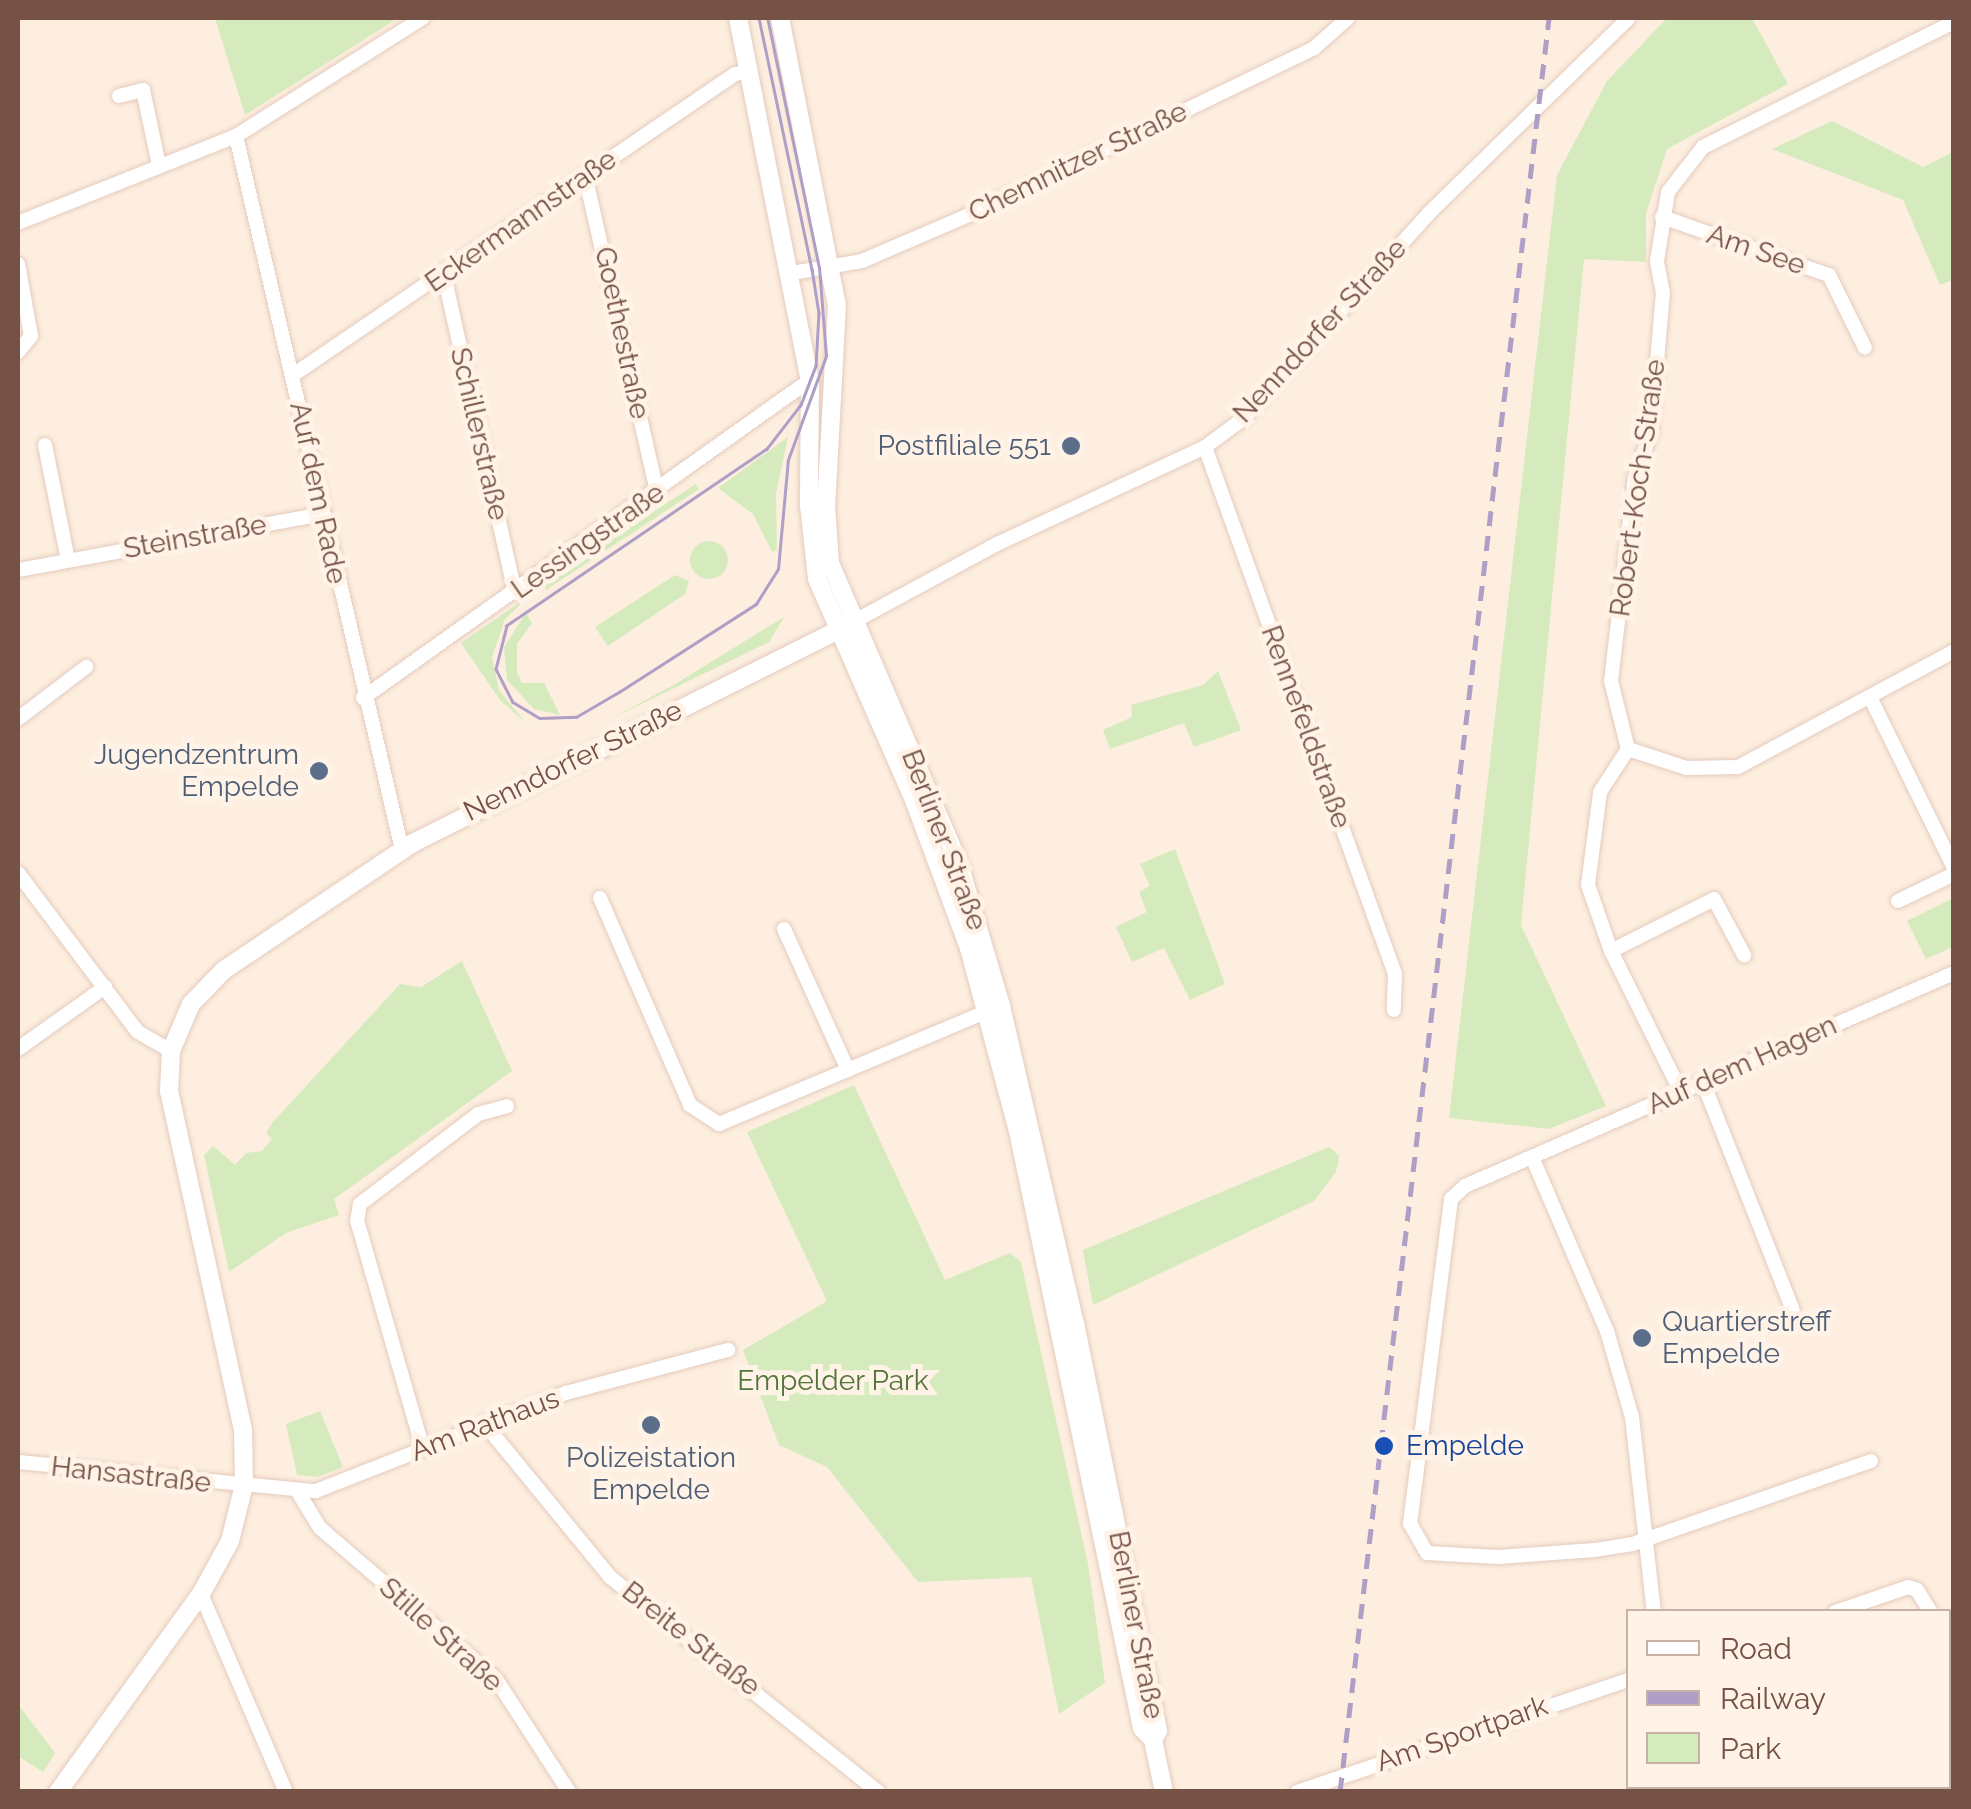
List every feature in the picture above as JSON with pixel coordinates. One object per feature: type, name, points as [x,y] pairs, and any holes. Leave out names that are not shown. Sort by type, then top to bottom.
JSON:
[{"type":"street","points":[[18,223],[236,136],[422,18]]},
{"type":"street","name":"Berliner Straße","points":[[738,18],[792,273],[810,380],[812,550],[959,864],[1075,1323],[1158,1731],[1153,1740],[1164,1792]]},
{"type":"street","name":"Berliner Straße","points":[[780,18],[832,266],[837,339],[828,544],[845,626]]},
{"type":"street","name":"Chemnitzer Straße","points":[[792,273],[897,248],[969,215],[1314,48],[1348,18]]},
{"type":"street","name":"Nenndorfer Straße","points":[[58,1792],[201,1594],[230,1541],[244,1485],[244,1430],[169,1092],[171,1051],[179,1025],[205,987],[402,850],[845,626],[997,544],[1205,447],[1291,371],[1428,213],[1629,18]]},
{"type":"street","name":"Robert-Koch-Straße","points":[[1628,749],[1611,681],[1635,477],[1650,432],[1663,293],[1658,260],[1668,192],[1702,147],[1954,22]]},
{"type":"street","name":"Eckermannstraße","points":[[293,375],[585,175],[750,71]]},
{"type":"street","points":[[119,96],[143,90],[158,166]]},
{"type":"street","name":"Auf dem Rade","points":[[236,136],[363,698],[402,850]]},
{"type":"street","name":"Goethestraße","points":[[585,175],[657,493]]},
{"type":"street","name":"Am See","points":[[1662,217],[1829,276],[1865,348]]},
{"type":"street","points":[[18,264],[30,336],[18,352]]},
{"type":"street","name":"Schillerstraße","points":[[444,275],[515,592]]},
{"type":"street","name":"Lessingstraße","points":[[363,698],[657,493],[810,380]]},
{"type":"street","points":[[45,445],[68,560]]},
{"type":"street","name":"Rennefeldstraße","points":[[1205,447],[1395,974],[1394,1010]]},
{"type":"street","name":"Steinstraße","points":[[18,570],[322,514]]},
{"type":"street","points":[[1681,1092],[1611,951],[1588,885],[1600,792],[1628,749],[1687,768],[1727,770],[1954,652]]},
{"type":"street","points":[[18,719],[86,668]]},
{"type":"street","points":[[1870,697],[1954,870],[1898,901]]},
{"type":"street","points":[[18,874],[138,1032],[171,1051]]},
{"type":"street","points":[[600,898],[661,1043],[702,1119],[719,1124],[740,1120],[994,1008]]},
{"type":"street","points":[[1611,951],[1714,899],[1744,955]]},
{"type":"street","points":[[784,929],[848,1070]]},
{"type":"street","name":"Auf dem Hagen","points":[[1646,1538],[1568,1553],[1427,1553],[1410,1524],[1445,1219],[1465,1186],[1954,974]]},
{"type":"street","points":[[18,1049],[105,988]]},
{"type":"street","points":[[1703,1082],[1793,1310]]},
{"type":"street","points":[[422,1449],[357,1221],[360,1204],[478,1114],[507,1106]]},
{"type":"street","points":[[1532,1157],[1608,1331],[1632,1418],[1654,1609]]},
{"type":"street","name":"Am Rathaus","points":[[244,1485],[316,1492],[566,1393],[728,1350]]},
{"type":"street","name":"Breite Straße","points":[[484,1424],[610,1577],[878,1792]]},
{"type":"street","points":[[1646,1538],[1871,1461]]},
{"type":"street","name":"Hansastraße","points":[[18,1462],[244,1485]]},
{"type":"street","name":"Stille Straße","points":[[298,1492],[320,1528],[496,1679],[570,1792]]},
{"type":"street","points":[[1844,1609],[1908,1587],[1929,1609]]},
{"type":"street","points":[[201,1594],[286,1792]]},
{"type":"street","name":"Am Sportpark","points":[[1297,1792],[1626,1681]]},
{"type":"green space","points":[[215,18],[398,18],[245,115]]},
{"type":"green space","points":[[1667,18],[1752,18],[1788,84],[1667,149],[1646,213],[1646,262],[1584,259],[1521,925],[1606,1106],[1549,1129],[1449,1118],[1557,175],[1607,81]]},
{"type":"green space","points":[[1832,121],[1923,167],[1953,152],[1953,280],[1940,285],[1903,200],[1772,149]]},
{"type":"green space","points":[[788,437],[776,493],[777,550],[772,552],[753,514],[718,488]]},
{"type":"green space","points":[[696,484],[699,489],[546,590],[542,584]]},
{"type":"green space","points":[[709,541],[722,547],[728,560],[722,573],[709,579],[696,573],[690,560],[696,547]]},
{"type":"green space","points":[[675,575],[689,581],[685,594],[608,646],[595,627]]},
{"type":"green space","points":[[529,596],[505,619],[492,657],[499,690],[525,722],[500,700],[461,643]]},
{"type":"green space","points":[[526,613],[532,623],[517,644],[517,673],[522,683],[544,683],[560,715],[534,709],[507,680],[504,647]]},
{"type":"green space","points":[[784,617],[769,642],[608,720],[672,686]]},
{"type":"green space","points":[[1218,671],[1241,730],[1194,747],[1184,723],[1110,749],[1103,730],[1132,717],[1131,705],[1203,685]]},
{"type":"green space","points":[[1175,849],[1225,984],[1190,1000],[1164,948],[1132,962],[1116,927],[1147,912],[1139,892],[1150,886],[1140,864]]},
{"type":"green space","points":[[1953,898],[1953,947],[1926,959],[1907,921]]},
{"type":"green space","points":[[462,961],[512,1071],[334,1199],[339,1215],[286,1233],[229,1272],[204,1155],[213,1146],[235,1165],[246,1153],[262,1151],[272,1139],[266,1133],[273,1122],[400,984],[421,987]]},
{"type":"green space","name":"Empelder Park","points":[[854,1085],[945,1280],[1010,1253],[1021,1262],[1088,1564],[1105,1683],[1059,1714],[1031,1577],[918,1582],[827,1467],[779,1445],[743,1350],[827,1301],[747,1132]]},
{"type":"green space","points":[[1329,1147],[1339,1156],[1336,1172],[1314,1201],[1093,1305],[1083,1250]]},
{"type":"green space","points":[[320,1411],[343,1467],[317,1477],[297,1475],[286,1424]]},
{"type":"green space","points":[[18,1704],[55,1753],[43,1772],[18,1756]]},
{"type":"tram line","points":[[759,18],[812,269],[819,313],[816,366],[801,405],[767,449],[507,626],[496,669],[513,702],[540,718],[576,717],[619,692],[756,604],[778,569],[788,460],[826,356],[819,268],[767,18]]},
{"type":"railway","points":[[1340,1792],[1549,18]]},
{"type":"place","name":"Postfiliale 551","points":[[1071,446]]},
{"type":"place","name":"Jugendzentrum Empelde","points":[[319,771]]},
{"type":"place","name":"Quartierstreff Empelde","points":[[1642,1338]]},
{"type":"place","name":"Polizeistation Empelde","points":[[651,1425]]},
{"type":"place","name":"Empelde","points":[[1384,1446]]}]
